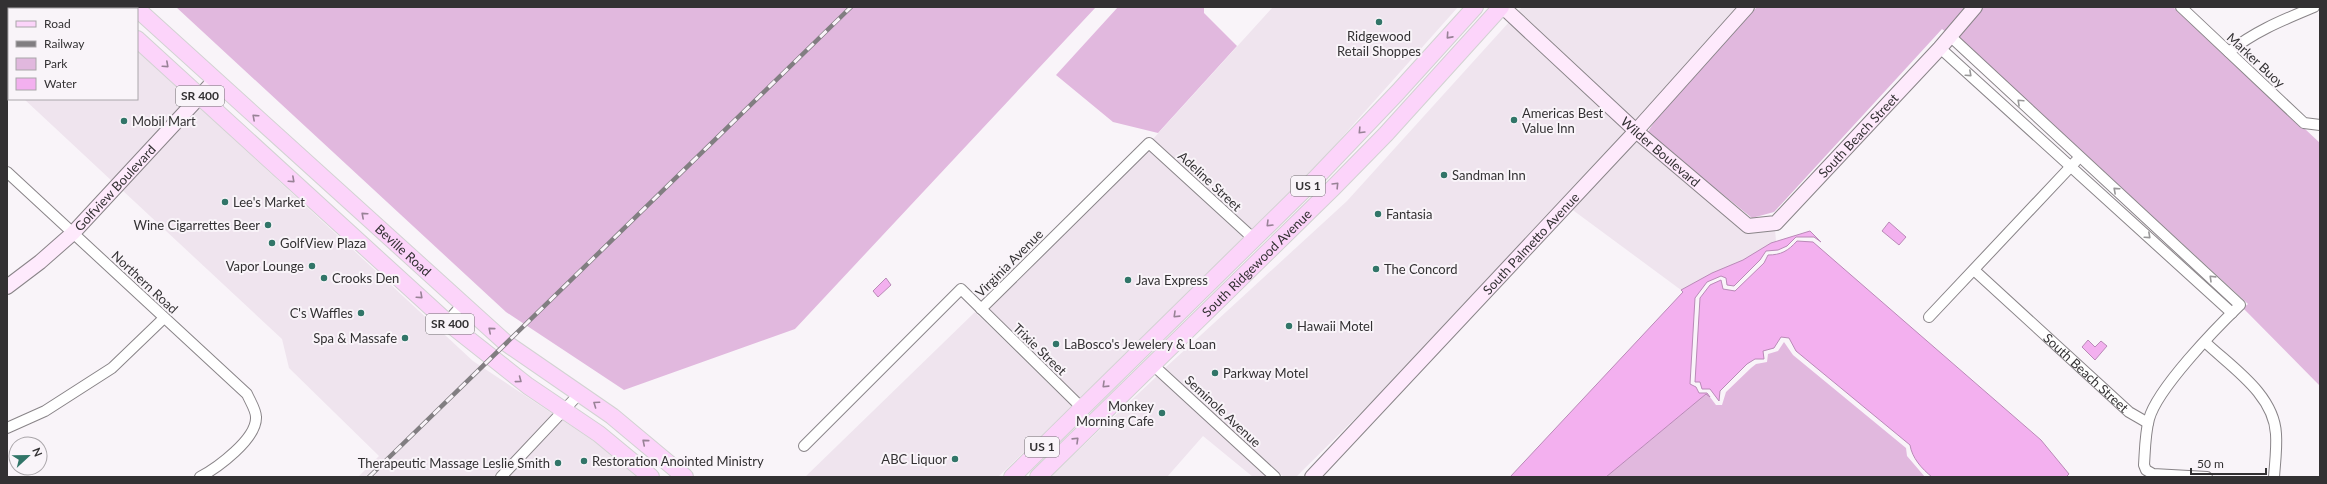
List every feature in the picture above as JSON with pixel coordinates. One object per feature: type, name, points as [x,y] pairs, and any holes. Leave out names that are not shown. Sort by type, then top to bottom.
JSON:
[{"type":"main road","name":"South Ridgewood Avenue","points":[[1012,477],[1254,239],[1368,124],[1475,7]]},
{"type":"main road","name":"South Ridgewood Avenue","points":[[1038,477],[1382,137],[1502,7]]},
{"type":"main road","name":"Beville Road","points":[[138,10],[462,305],[506,343],[580,393],[644,440],[685,477]]},
{"type":"main road","name":"Beville Road","points":[[138,39],[447,322],[515,377],[565,409],[599,434],[651,477]]},
{"type":"main road","points":[[1238,281],[1253,253],[1254,239]]},
{"type":"main road","points":[[1057,459],[1056,448],[1077,412]]},
{"type":"street","name":"Wilder Boulevard","points":[[1502,7],[1636,131],[1748,226],[1776,224]]},
{"type":"street","name":"South Palmetto Avenue","points":[[1312,477],[1636,131],[1747,7]]},
{"type":"street","name":"South Beach Street","points":[[1776,224],[1940,48],[1975,7]]},
{"type":"street","name":"Marker Buoy","points":[[2181,7],[2304,123],[2318,124]]},
{"type":"street","points":[[2229,52],[2246,38],[2263,28],[2314,7]]},
{"type":"street","points":[[1950,36],[2240,305],[2205,342],[2158,399],[2148,423],[2144,465],[2146,470],[2153,474],[2207,477]]},
{"type":"street","points":[[1940,48],[2232,313]]},
{"type":"street","name":"Golfview Boulevard","points":[[7,287],[40,262],[73,233],[215,80]]},
{"type":"street","name":"Adeline Street","points":[[1149,142],[1254,239]]},
{"type":"street","name":"Virginia Avenue","points":[[804,446],[960,289],[981,309],[1149,142]]},
{"type":"street","points":[[1930,317],[2080,156]]},
{"type":"street","name":"Northern Road","points":[[7,172],[247,394],[256,417],[254,427],[236,452],[200,477]]},
{"type":"street","name":"South Beach Street","points":[[1974,270],[2129,412],[2148,423]]},
{"type":"street","points":[[447,322],[462,305]]},
{"type":"street","name":"Trixie Street","points":[[981,309],[1077,412]]},
{"type":"street","points":[[7,428],[45,412],[112,368],[164,318]]},
{"type":"street","points":[[2205,342],[2252,387],[2269,406],[2276,433],[2274,477]]},
{"type":"street","name":"Seminole Avenue","points":[[1153,365],[1275,477]]},
{"type":"street","points":[[501,477],[580,393]]},
{"type":"shaded area","points":[[7,7],[91,8],[8,8],[7,84]]},
{"type":"shaded area","points":[[1273,7],[1458,7],[1328,153],[1253,230],[1153,139]]},
{"type":"shaded area","points":[[1522,7],[1740,7],[1636,123],[1517,12]]},
{"type":"shaded area","points":[[1510,21],[1628,131],[1412,362],[1296,477],[1284,477],[1165,368],[1347,201]]},
{"type":"shaded area","points":[[138,51],[190,99],[113,182],[25,100],[138,100]]},
{"type":"shaded area","points":[[198,106],[473,361],[553,414],[494,477],[358,477],[379,456],[289,368],[282,339],[121,189]]},
{"type":"shaded area","points":[[1636,138],[1744,230],[1775,229],[1776,241],[1743,260],[1712,273],[1681,290],[1570,208]]},
{"type":"shaded area","points":[[1148,150],[1245,239],[1080,398],[989,309]]},
{"type":"shaded area","points":[[975,312],[1072,406],[998,477],[805,477]]},
{"type":"shaded area","points":[[1157,376],[1267,477],[1253,477],[1203,436],[1167,477],[1050,477]]},
{"type":"shaded area","points":[[562,420],[598,444],[637,477],[508,477]]},
{"type":"green space","points":[[176,7],[1096,7],[795,329],[624,390],[506,312]]},
{"type":"green space","points":[[1118,7],[1204,7],[1204,13],[1237,46],[1158,133],[1113,122],[1056,75]]},
{"type":"green space","points":[[1757,7],[1968,7],[1946,32],[1942,29],[1774,212],[1752,218],[1647,133],[1662,110]]},
{"type":"green space","points":[[1982,7],[2173,7],[2300,127],[2305,129],[2320,143],[2320,386],[2243,308],[2248,304],[1957,36]]},
{"type":"green space","points":[[1784,342],[1793,355],[1906,448],[1907,456],[1925,477],[1606,477],[1707,393],[1716,405],[1722,405],[1726,392],[1756,364],[1767,362],[1768,354],[1778,351]]},
{"type":"water","points":[[1889,222],[1906,237],[1899,245],[1882,231]]},
{"type":"water","points":[[1810,231],[1821,242],[1814,237],[1796,237],[1787,246],[1778,250],[1766,251],[1760,260],[1734,286],[1727,285],[1726,278],[1721,276],[1707,282],[1695,298],[1690,384],[1696,387],[1699,393],[1707,393],[1710,397],[1706,394],[1606,477],[1510,477],[1683,292],[1681,290],[1712,273],[1743,260],[1771,243]]},
{"type":"water","points":[[1797,241],[1813,242],[2041,440],[2069,474],[2066,477],[1932,477],[1918,463],[1910,445],[1796,351],[1789,338],[1781,337],[1774,348],[1763,351],[1764,359],[1755,359],[1747,364],[1720,391],[1719,401],[1710,389],[1702,389],[1700,382],[1695,382],[1700,298],[1710,285],[1721,280],[1723,289],[1735,291],[1764,263],[1768,255],[1784,252]]},
{"type":"water","points":[[886,278],[891,285],[878,297],[873,291]]},
{"type":"water","points":[[2088,340],[2095,347],[2101,341],[2107,346],[2095,360],[2082,347]]},
{"type":"railway","points":[[369,477],[851,7]]},
{"type":"place","name":"Ridgewood Retail Shoppes","points":[[1379,22]]},
{"type":"place","name":"Americas Best Value Inn","points":[[1514,120]]},
{"type":"place","name":"Mobil Mart","points":[[124,121]]},
{"type":"place","name":"Sandman Inn","points":[[1444,175]]},
{"type":"place","name":"Lee's Market","points":[[225,202]]},
{"type":"place","name":"Fantasia","points":[[1378,214]]},
{"type":"place","name":"Wine Cigarrettes Beer","points":[[268,225]]},
{"type":"place","name":"GolfView Plaza","points":[[272,243]]},
{"type":"place","name":"Vapor Lounge","points":[[312,266]]},
{"type":"place","name":"The Concord","points":[[1376,269]]},
{"type":"place","name":"Crooks Den","points":[[324,278]]},
{"type":"place","name":"Java Express","points":[[1128,280]]},
{"type":"place","name":"C's Waffles","points":[[361,313]]},
{"type":"place","name":"Hawaii Motel","points":[[1289,326]]},
{"type":"place","name":"Spa & Massafe","points":[[405,338]]},
{"type":"place","name":"LaBosco's Jewelery & Loan","points":[[1056,344]]},
{"type":"place","name":"Parkway Motel","points":[[1215,373]]},
{"type":"place","name":"Monkey Morning Cafe","points":[[1162,413]]},
{"type":"place","name":"ABC Liquor","points":[[955,459]]},
{"type":"place","name":"Restoration Anointed Ministry","points":[[584,461]]},
{"type":"place","name":"Therapeutic Massage Leslie Smith","points":[[558,463]]}]
